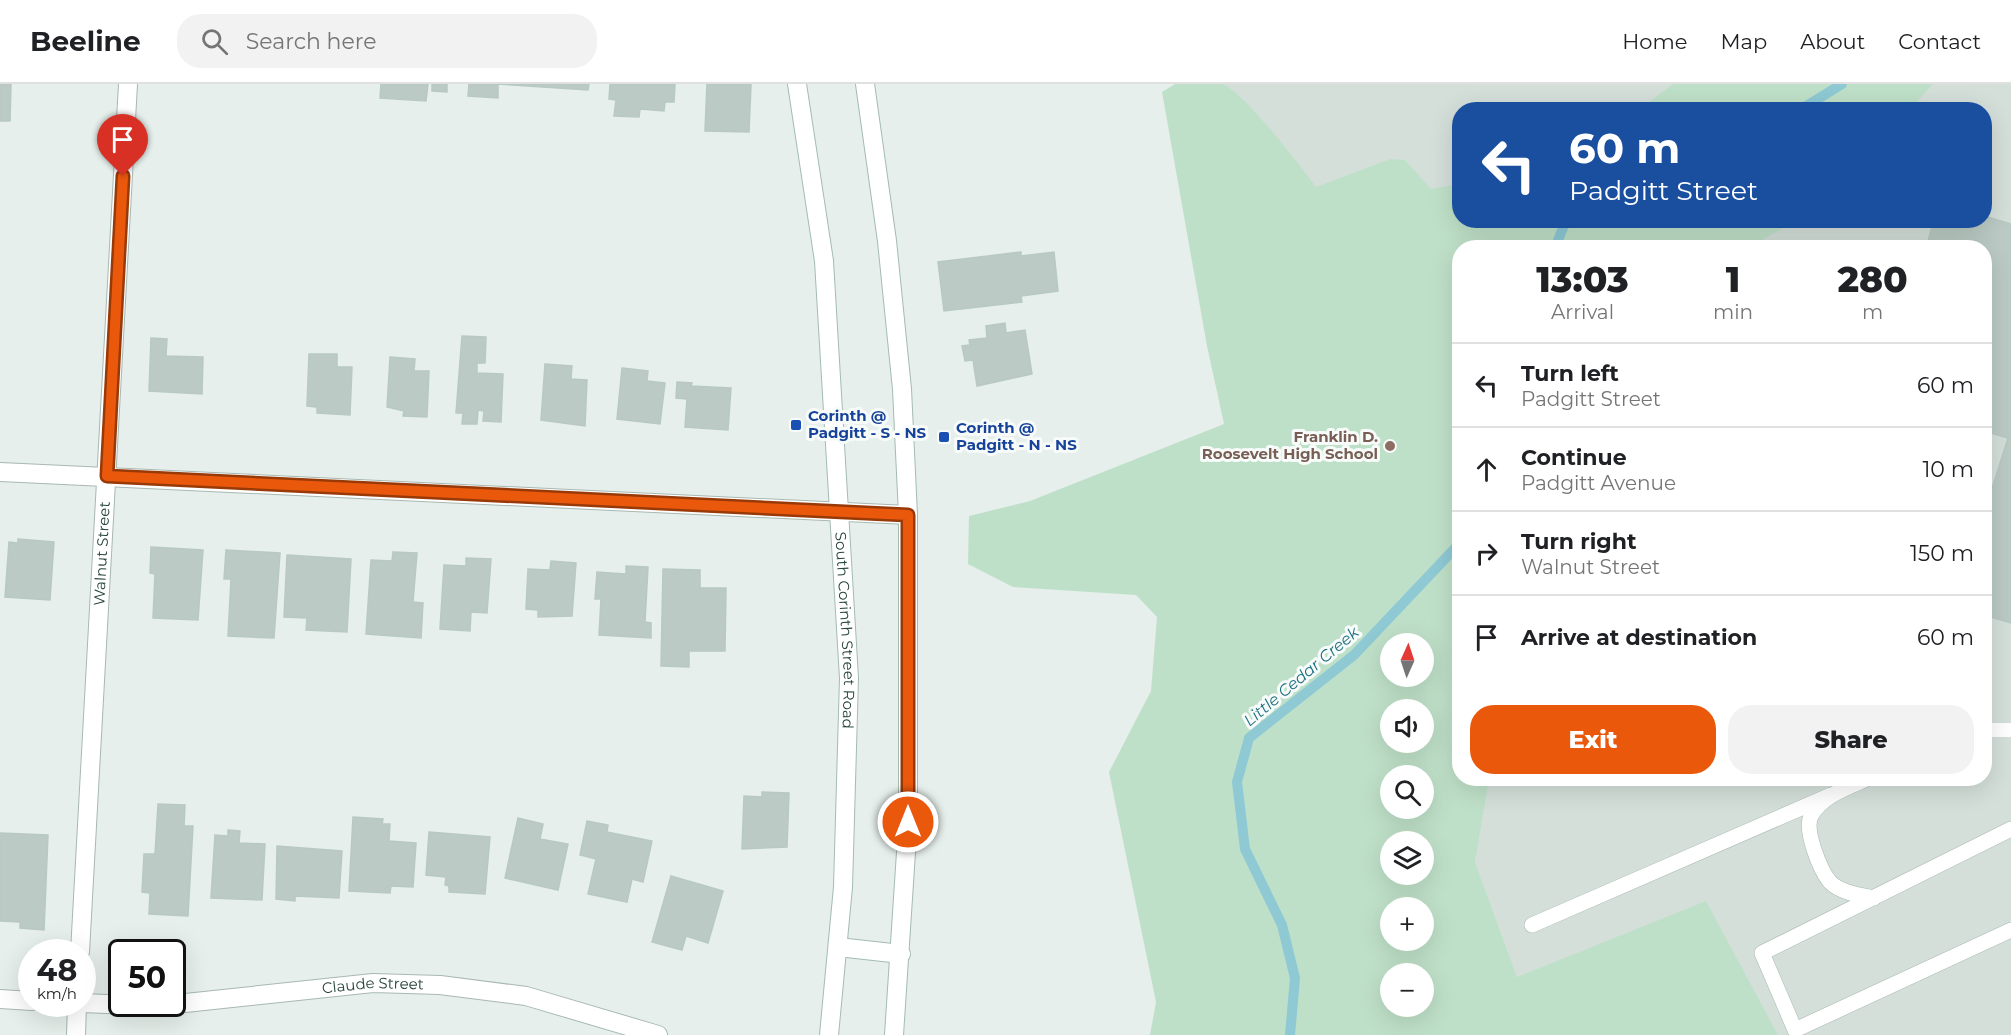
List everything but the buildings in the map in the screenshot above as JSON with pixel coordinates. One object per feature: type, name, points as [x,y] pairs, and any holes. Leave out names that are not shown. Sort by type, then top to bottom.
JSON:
[{"type":"street","name":"Walnut Street","points":[[81,939],[128,84]]},
{"type":"street","name":"South Corinth Street Road","points":[[797,84],[824,261],[849,678],[838,947],[829,1035]]},
{"type":"street","points":[[865,84],[886,241],[900,378],[908,515],[908,822],[894,1035]]},
{"type":"street","points":[[0,472],[908,515]]},
{"type":"street","points":[[838,947],[901,954]]},
{"type":"street","name":"Claude Street","points":[[96,1004],[157,1006],[373,983],[440,985],[526,996],[658,1035]]},
{"type":"street","points":[[0,999],[18,1000]]},
{"type":"street","points":[[76,1035],[77,1017]]},
{"type":"lane","points":[[1992,730],[2011,730]]},
{"type":"lane","points":[[1533,925],[1851,786]]},
{"type":"lane","points":[[1831,795],[1811,817],[1809,836],[1830,881],[1849,893],[1874,898]]},
{"type":"lane","points":[[2011,829],[1761,953],[1795,1030],[2011,930]]},
{"type":"shaded area","name":"Franklin D. Roosevelt High School","points":[[1183,84],[2011,84],[2011,1035],[1538,1035],[1434,750],[1434,699],[1424,699],[1424,687],[1434,687],[1434,633],[1419,633]]},
{"type":"green space","points":[[1175,84],[1222,84],[1231,89],[1271,130],[1316,187],[1390,159],[1405,160],[1431,189],[1452,185],[1452,228],[1783,228],[1762,240],[1452,240],[1452,786],[1488,786],[1475,862],[1517,977],[1706,901],[1778,1035],[1150,1035],[1156,1002],[1109,772],[1151,691],[1157,617],[1136,595],[1013,587],[968,564],[969,516],[1030,501],[1224,424],[1207,346],[1162,92]]},
{"type":"green space","points":[[1673,84],[1933,84],[1916,102],[1649,102]]},
{"type":"waterway","name":"Little Cedar Creek","points":[[1813,102],[1842,84]]},
{"type":"waterway","name":"Little Cedar Creek","points":[[1558,240],[1563,228]]},
{"type":"waterway","name":"Little Cedar Creek","points":[[1290,1035],[1295,978],[1282,925],[1245,849],[1237,782],[1249,738],[1354,655],[1452,551]]},
{"type":"place","name":"Corinth @ Padgitt - S - NS","points":[[796,425]]},
{"type":"place","name":"Corinth @ Padgitt - N - NS","points":[[944,437]]},
{"type":"place","name":"Franklin D. Roosevelt High School","points":[[1390,446]]},
{"type":"route","points":[[123,176],[107,476],[908,515],[908,822]]}]
